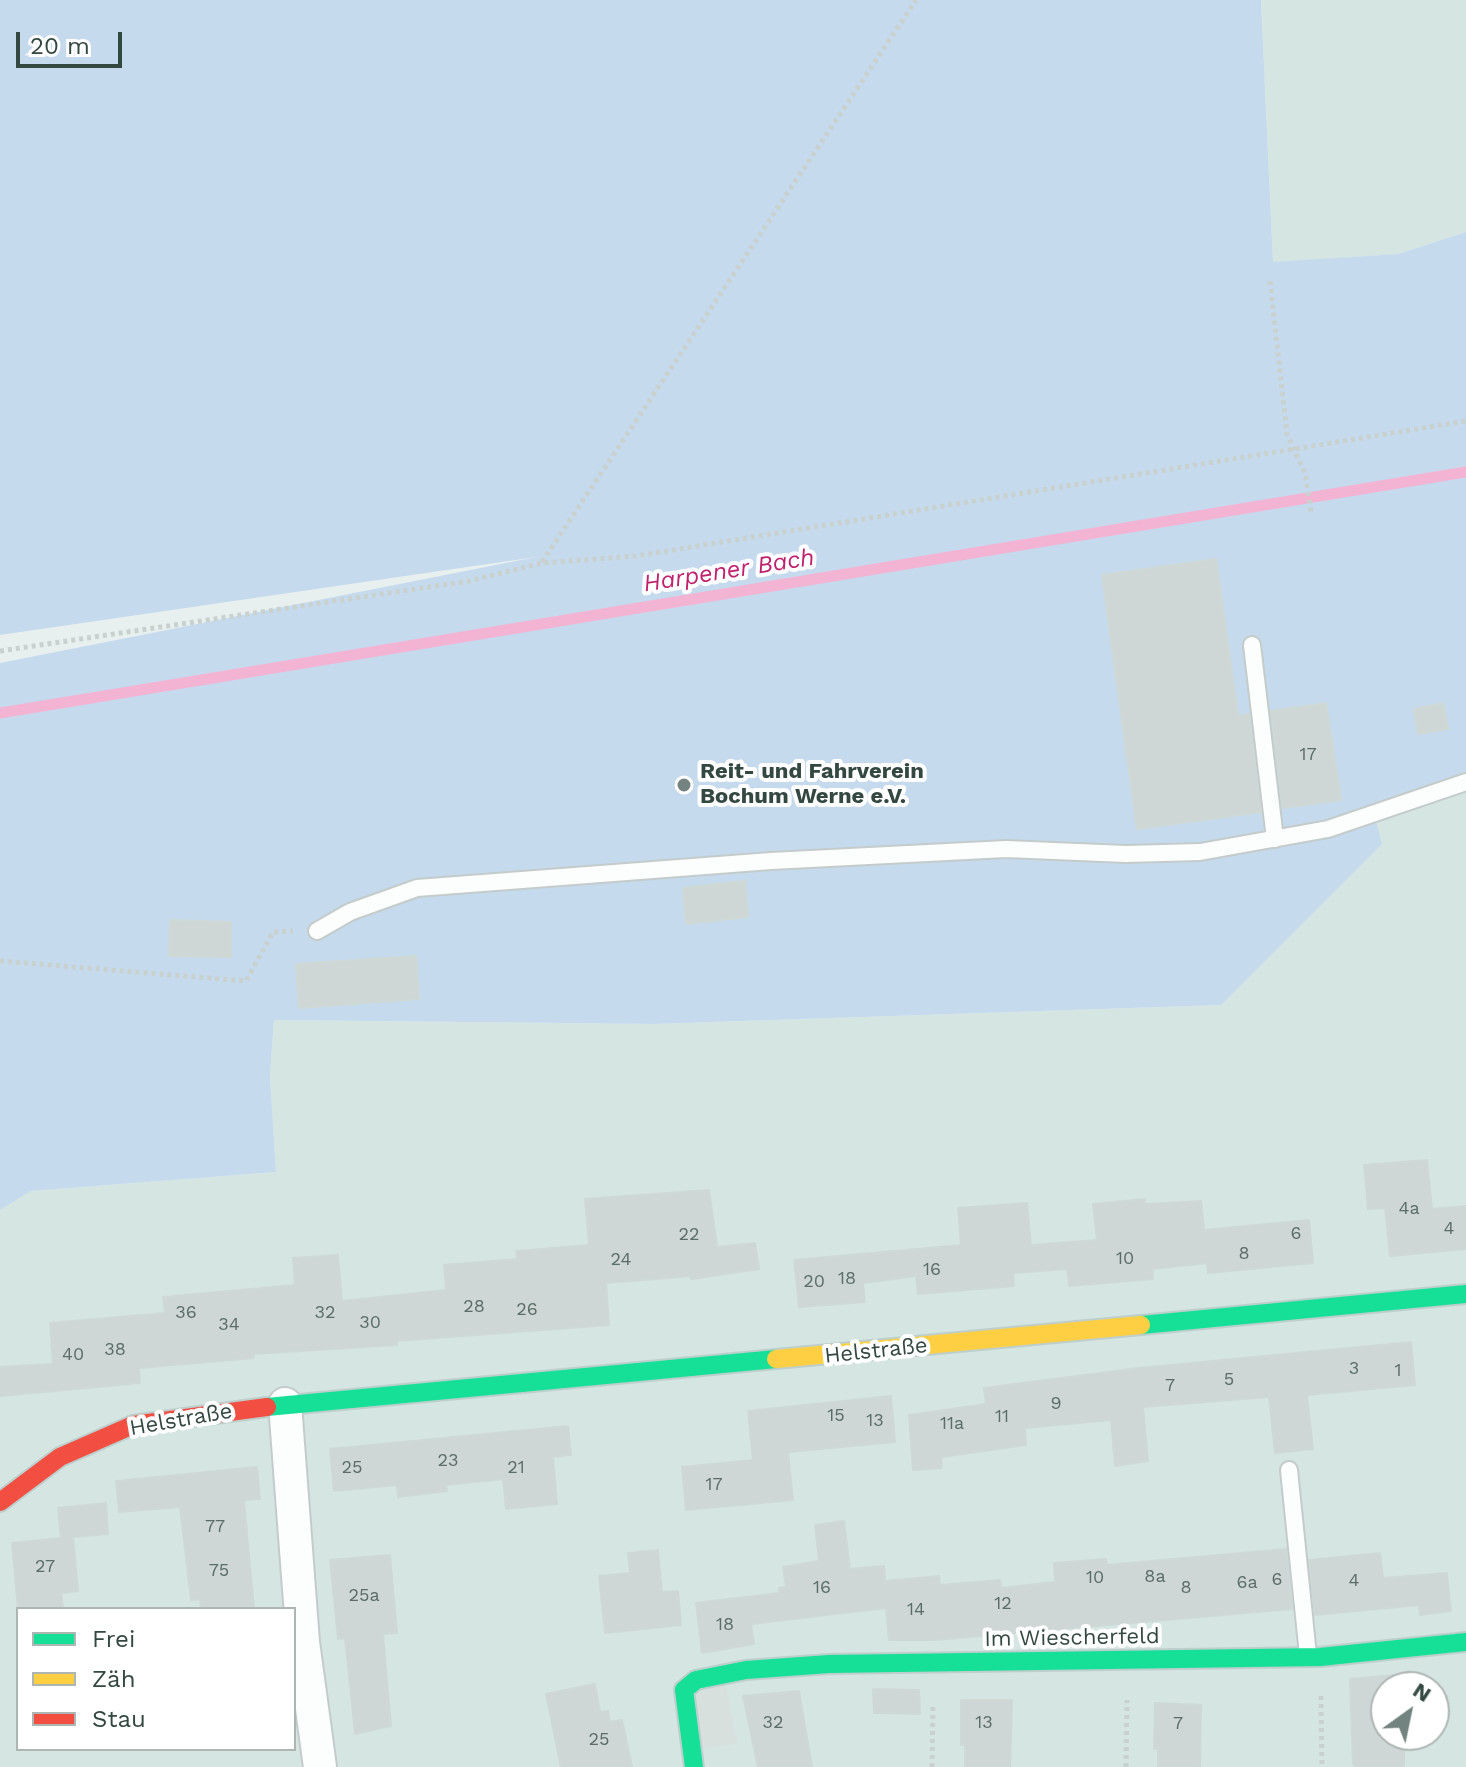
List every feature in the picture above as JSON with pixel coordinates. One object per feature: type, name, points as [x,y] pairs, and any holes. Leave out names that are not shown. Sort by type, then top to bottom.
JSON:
[{"type":"street","name":"Helstraße","points":[[0,1502],[60,1457],[133,1425],[285,1404],[1466,1294]]},
{"type":"street","points":[[285,1404],[303,1642],[320,1767]]},
{"type":"street","name":"Im Wiescherfeld","points":[[694,1767],[684,1690],[696,1680],[746,1670],[829,1664],[934,1665],[1314,1657],[1466,1642]]},
{"type":"lane","points":[[1252,645],[1275,839]]},
{"type":"lane","points":[[317,931],[350,912],[417,888],[771,861],[1006,849],[1126,854],[1200,852],[1328,829],[1466,782]]},
{"type":"lane","points":[[1289,1470],[1314,1657]]},
{"type":"path","points":[[542,563],[916,0]]},
{"type":"path","points":[[1270,281],[1287,434],[1305,473],[1311,512]]},
{"type":"path","points":[[0,651],[469,581],[542,563],[636,556],[1466,421]]},
{"type":"path","points":[[0,961],[246,981],[273,932],[317,931]]},
{"type":"path","points":[[1314,1657],[1322,1767]]},
{"type":"path","points":[[1126,1767],[1128,1661]]},
{"type":"path","points":[[932,1767],[934,1665]]},
{"type":"shaded area","points":[[0,0],[1261,0],[1273,262],[1398,254],[1466,232],[1466,782],[1374,814],[1382,844],[1221,1005],[653,1024],[274,1020],[270,1076],[276,1172],[31,1191],[0,1210],[0,663],[536,557],[0,635]]},
{"type":"shaded area","points":[[1261,0],[1466,0],[1466,232],[1398,254],[1273,263]]},
{"type":"shaded area","points":[[1466,782],[1466,1767],[0,1767],[0,1210],[31,1191],[276,1172],[270,1076],[274,1020],[653,1024],[1221,1005],[1373,814]]},
{"type":"shaded area","points":[[724,1674],[737,1744],[691,1750],[696,1680]]},
{"type":"building","points":[[1216,559],[1238,716],[1249,714],[1261,812],[1137,829],[1102,575]]},
{"type":"building","points":[[1326,703],[1341,800],[1282,808],[1271,711]]},
{"type":"building","points":[[1443,703],[1448,729],[1418,734],[1414,709]]},
{"type":"building","points":[[745,881],[748,917],[686,924],[683,888]]},
{"type":"building","points":[[170,920],[231,922],[231,957],[169,956]]},
{"type":"building","points":[[416,956],[419,999],[299,1008],[296,964]]},
{"type":"building","points":[[1427,1160],[1432,1209],[1466,1206],[1466,1249],[1390,1256],[1385,1208],[1368,1209],[1364,1165]]},
{"type":"building","points":[[709,1190],[717,1247],[755,1243],[759,1269],[691,1279],[691,1276],[606,1283],[609,1325],[397,1341],[397,1345],[253,1354],[254,1358],[139,1368],[140,1383],[0,1396],[0,1367],[53,1364],[50,1323],[165,1313],[163,1297],[295,1285],[293,1258],[338,1255],[342,1301],[446,1290],[444,1265],[517,1259],[516,1251],[589,1245],[585,1199]]},
{"type":"building","points":[[1145,1199],[1145,1204],[1201,1201],[1204,1230],[1309,1220],[1313,1263],[1208,1273],[1207,1263],[1152,1269],[1153,1279],[1069,1286],[1067,1269],[1013,1273],[1014,1286],[918,1294],[916,1276],[863,1283],[865,1302],[799,1307],[794,1260],[961,1245],[958,1208],[1027,1203],[1031,1245],[1097,1240],[1093,1204]]},
{"type":"building","points":[[1411,1342],[1415,1385],[1307,1395],[1313,1449],[1275,1453],[1269,1397],[1143,1407],[1148,1461],[1115,1466],[1111,1420],[1025,1428],[1026,1445],[941,1457],[942,1468],[913,1470],[909,1415],[986,1404],[984,1388],[1139,1368]]},
{"type":"building","points":[[891,1396],[895,1442],[788,1452],[793,1500],[686,1510],[682,1467],[753,1460],[748,1411]]},
{"type":"building","points":[[568,1426],[571,1455],[553,1457],[557,1504],[506,1509],[503,1479],[446,1485],[447,1491],[398,1497],[397,1485],[334,1491],[330,1449]]},
{"type":"building","points":[[257,1467],[260,1499],[244,1500],[254,1607],[201,1607],[200,1599],[191,1600],[180,1507],[119,1512],[116,1481]]},
{"type":"building","points":[[106,1503],[108,1534],[73,1537],[78,1591],[61,1593],[63,1607],[18,1607],[12,1543],[61,1538],[58,1508]]},
{"type":"building","points":[[844,1521],[850,1569],[884,1566],[885,1581],[939,1576],[940,1585],[1000,1580],[1001,1588],[1055,1582],[1054,1563],[1106,1559],[1107,1565],[1286,1549],[1292,1609],[934,1640],[889,1640],[886,1608],[751,1624],[754,1644],[702,1653],[696,1603],[779,1593],[779,1588],[786,1587],[783,1567],[819,1561],[815,1525]]},
{"type":"building","points":[[658,1550],[662,1592],[678,1591],[681,1625],[605,1633],[599,1576],[630,1573],[628,1553]]},
{"type":"building","points":[[1380,1553],[1383,1578],[1447,1573],[1451,1611],[1420,1615],[1419,1605],[1315,1615],[1309,1560]]},
{"type":"building","points":[[390,1555],[397,1633],[383,1634],[391,1726],[355,1734],[345,1638],[338,1639],[330,1560]]},
{"type":"building","points":[[1370,1677],[1370,1751],[1404,1751],[1404,1767],[1357,1767],[1353,1764],[1350,1679]]},
{"type":"building","points":[[595,1684],[600,1712],[608,1711],[610,1722],[622,1720],[632,1767],[561,1767],[546,1694]]},
{"type":"building","points":[[873,1689],[919,1690],[920,1714],[874,1713]]},
{"type":"building","points":[[799,1691],[812,1767],[758,1767],[743,1696]]},
{"type":"building","points":[[961,1700],[1012,1700],[1010,1767],[965,1767],[965,1745],[961,1745]]},
{"type":"building","points":[[1155,1703],[1201,1705],[1200,1767],[1158,1767],[1158,1749],[1154,1749]]},
{"type":"waterway","name":"Harpener Bach","points":[[0,713],[1466,472]]},
{"type":"traffic: fast","points":[[1141,1325],[1466,1294]]},
{"type":"traffic: fast","points":[[267,1407],[776,1359]]},
{"type":"traffic: fast","points":[[694,1767],[684,1690],[696,1680],[746,1670],[829,1664],[1320,1657],[1466,1642]]},
{"type":"traffic: slow","points":[[776,1359],[1141,1325]]},
{"type":"traffic: jam","points":[[0,1502],[60,1457],[133,1425],[267,1407]]},
{"type":"place","name":"Reit- und Fahrverein Bochum Werne e.V.","points":[[684,785]]}]
